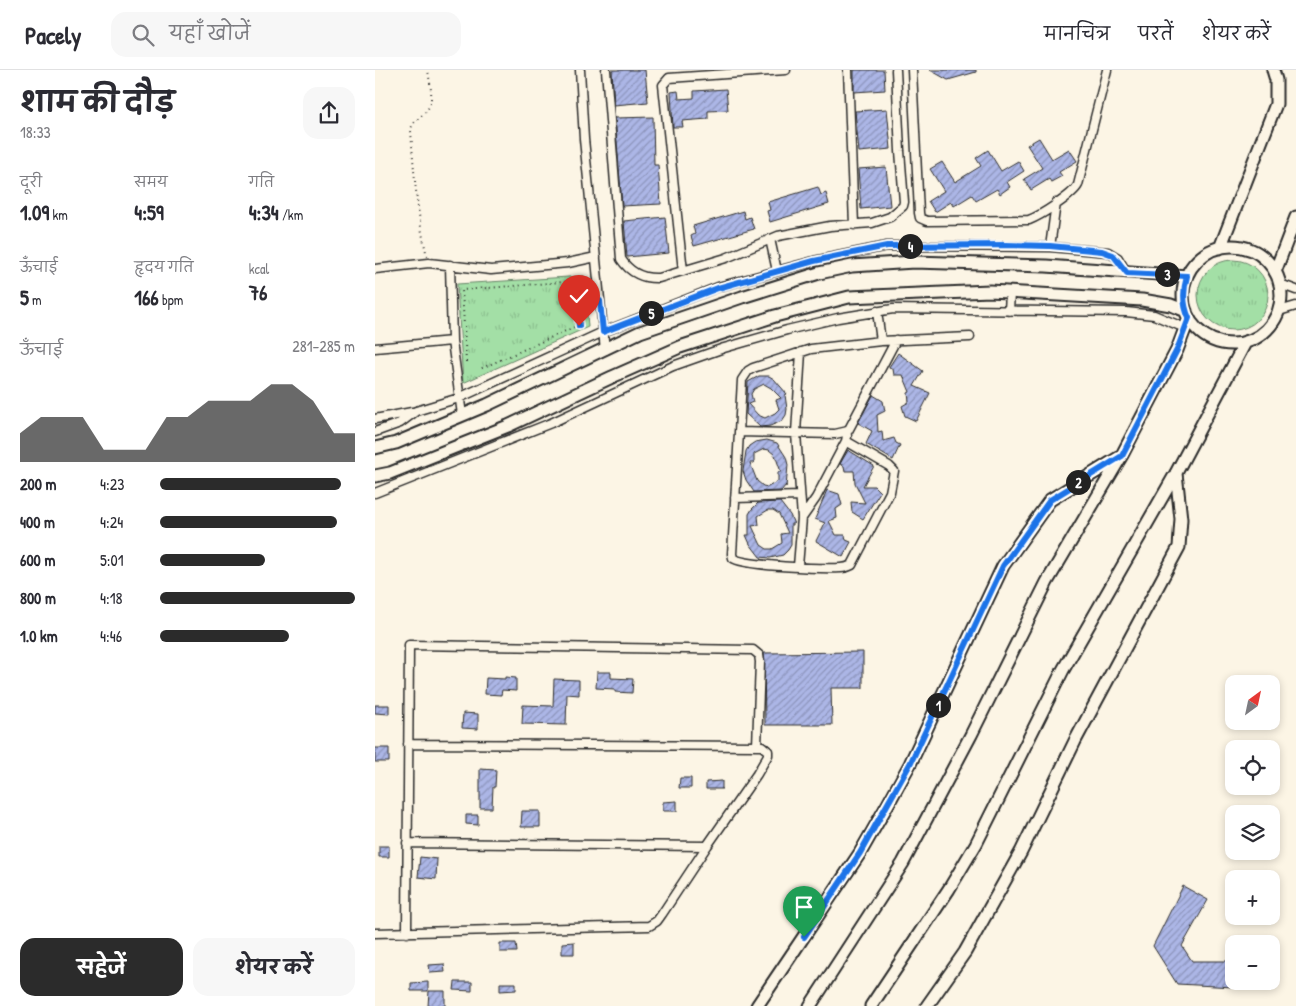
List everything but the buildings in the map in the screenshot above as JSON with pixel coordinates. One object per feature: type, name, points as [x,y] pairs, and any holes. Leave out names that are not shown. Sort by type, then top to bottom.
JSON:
[{"type":"main road","points":[[1220,248],[1277,104],[1276,80],[1273,70]]},
{"type":"main road","points":[[1275,272],[1296,217]]},
{"type":"main road","points":[[375,476],[390,472],[508,426],[680,347],[775,316],[849,297],[990,291],[1142,300],[1171,305],[1187,319],[1199,331],[1211,339],[1223,343],[1245,343],[1267,330],[1279,310],[1280,284],[1275,272],[1266,260],[1259,254],[1238,246],[1220,248],[1205,254],[1187,276],[1184,288],[1187,319],[1177,350],[1122,456],[1047,582],[971,735],[903,864],[811,1006]]},
{"type":"main road","points":[[375,447],[397,443],[487,405],[641,332],[687,315],[819,273],[852,266],[914,262],[1046,266],[1187,276]]},
{"type":"main road","points":[[871,1006],[949,889],[976,844],[1063,670],[1177,474],[1245,343]]},
{"type":"main road","points":[[757,1006],[860,853],[888,804],[910,764],[1003,566],[1050,500],[1122,456]]},
{"type":"main road","points":[[927,1006],[965,952],[1021,852],[1075,741],[1179,547],[1181,519],[1177,474]]},
{"type":"street","points":[[580,70],[584,139],[605,350]]},
{"type":"street","points":[[606,70],[621,260],[628,268],[647,277],[659,278],[726,258],[769,239],[830,226],[872,223],[889,217],[903,206],[896,70]]},
{"type":"street","points":[[683,271],[663,85],[665,81],[669,78],[786,70]]},
{"type":"street","points":[[848,70],[853,225]]},
{"type":"street","points":[[912,70],[920,218],[927,221],[1029,220],[1041,215],[1072,193],[1078,184],[1107,70]]},
{"type":"street","points":[[1050,246],[1056,203]]},
{"type":"street","points":[[769,239],[777,271]]},
{"type":"street","points":[[375,419],[459,398],[603,332],[718,288],[814,261],[887,246],[1050,246],[1108,252],[1118,258],[1127,273]]},
{"type":"street","points":[[375,269],[429,263],[491,270],[568,264],[596,257]]},
{"type":"street","points":[[450,265],[452,341],[462,415]]},
{"type":"street","points":[[1280,284],[1296,290]]},
{"type":"street","points":[[1009,310],[1010,292]]},
{"type":"street","points":[[1279,310],[1296,306]]},
{"type":"street","points":[[375,493],[551,423],[673,366],[724,348],[838,318],[893,309],[1148,314],[1187,319]]},
{"type":"street","points":[[877,311],[881,341]]},
{"type":"street","points":[[846,441],[892,468],[895,475],[892,487],[852,564],[842,568],[798,566],[742,562],[733,558],[731,554],[742,380],[745,375],[753,368],[811,349],[881,341],[970,337]]},
{"type":"street","points":[[801,518],[816,498],[846,441],[848,431],[896,340]]},
{"type":"street","points":[[375,348],[452,341]]},
{"type":"street","points":[[798,566],[801,518],[796,432],[801,352]]},
{"type":"street","points":[[375,432],[400,423],[416,410]]},
{"type":"street","points":[[740,432],[835,434],[848,431]]},
{"type":"street","points":[[735,498],[800,496]]},
{"type":"street","points":[[407,933],[408,647],[411,644],[753,650],[759,655],[760,662],[757,746]]},
{"type":"street","points":[[375,933],[649,926],[657,921],[768,755],[766,748],[757,746],[407,744]]},
{"type":"street","points":[[407,843],[707,846]]},
{"type":"path","points":[[428,70],[431,94],[429,106],[425,113],[413,124],[411,131],[420,227],[429,263]]},
{"type":"path","points":[[467,362],[462,290],[575,282],[579,326],[480,370]]},
{"type":"path","points":[[577,304],[600,301]]},
{"type":"green space","points":[[1233,260],[1246,263],[1258,270],[1265,282],[1268,295],[1265,308],[1258,320],[1246,327],[1233,330],[1220,327],[1208,320],[1201,308],[1198,295],[1201,282],[1208,270],[1220,263]]},
{"type":"green space","points":[[584,276],[588,327],[463,383],[457,284]]},
{"type":"route","points":[[579,326],[577,304],[600,301],[603,332],[718,288],[814,261],[887,246],[1050,246],[1102,251],[1118,258],[1127,273],[1187,276],[1184,288],[1186,311],[1189,318],[1177,350],[1122,456],[1050,500],[1003,566],[910,764],[860,853],[804,937]]}]
